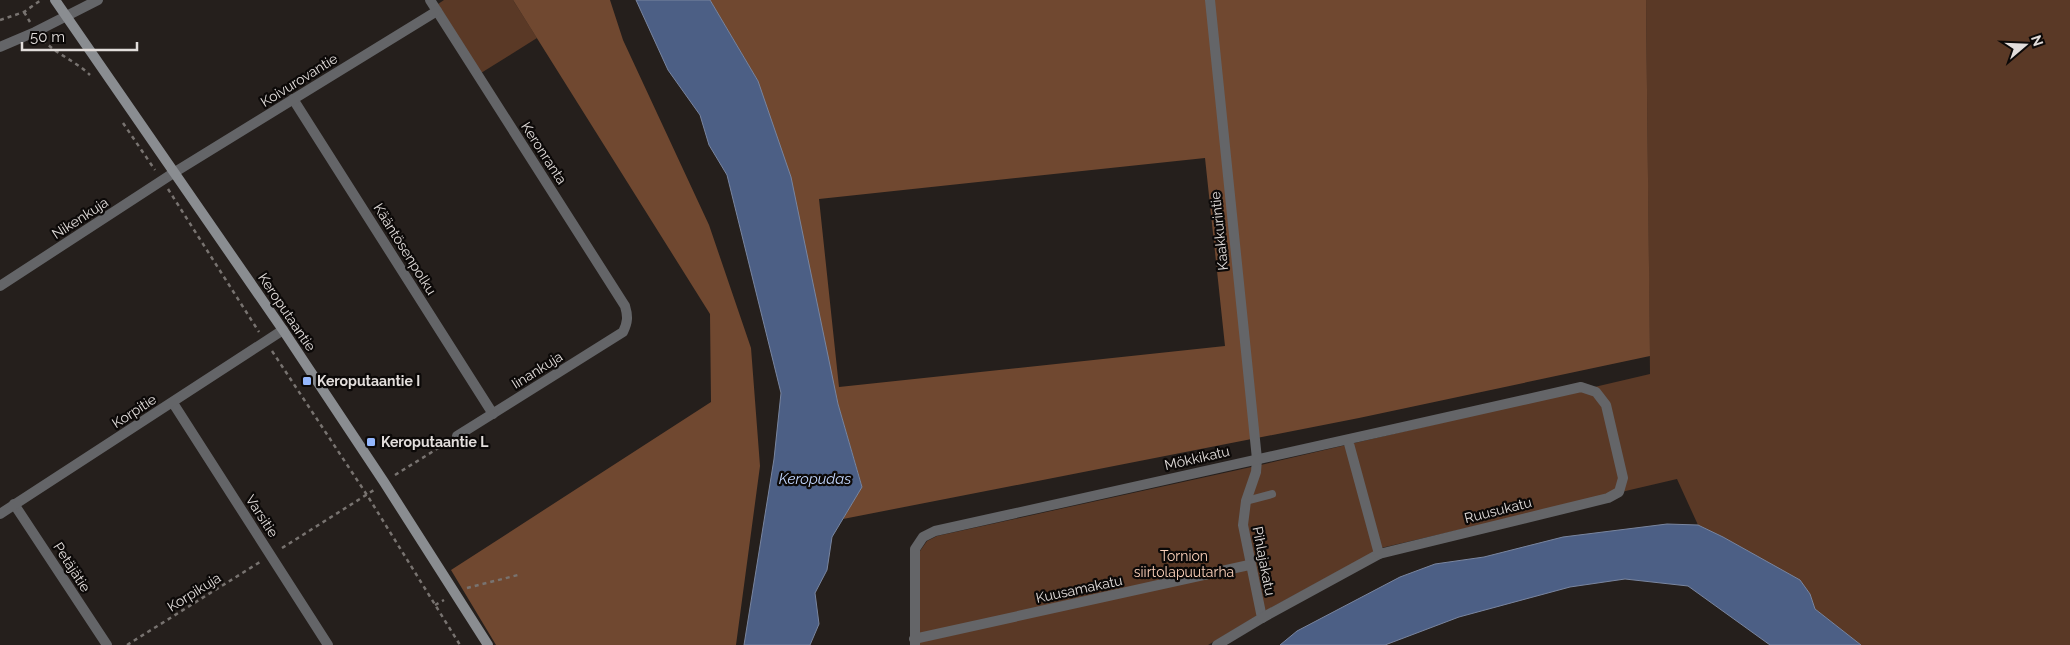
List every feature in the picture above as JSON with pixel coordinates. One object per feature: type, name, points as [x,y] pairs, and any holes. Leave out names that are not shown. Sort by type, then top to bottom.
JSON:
[{"type":"street","name":"Keroputaantie","points":[[55,0],[283,330],[384,482],[488,645]]},
{"type":"street","points":[[0,47],[35,32],[98,0]]},
{"type":"street","name":"Keronranta","points":[[430,0],[625,306],[628,322]]},
{"type":"street","name":"Kaakkurintie","points":[[1210,0],[1257,459]]},
{"type":"street","name":"Koivurovantie","points":[[175,172],[437,11]]},
{"type":"street","name":"Kääntösenpolku","points":[[293,99],[493,414]]},
{"type":"street","name":"Nikenkuja","points":[[0,286],[175,172]]},
{"type":"street","name":"Iinankuja","points":[[457,436],[623,332],[628,322]]},
{"type":"street","name":"Korpitie","points":[[0,514],[283,330]]},
{"type":"street","name":"Mökkikatu","points":[[914,642],[915,549],[923,537],[935,531],[1581,387]]},
{"type":"street","name":"Ruusukatu","points":[[1379,554],[1608,498],[1619,492],[1623,478],[1606,405],[1596,392],[1581,387]]},
{"type":"street","name":"Varsitie","points":[[173,403],[328,645]]},
{"type":"street","points":[[1217,645],[1262,618],[1379,554],[1348,440]]},
{"type":"street","name":"Pihlajakatu","points":[[1257,459],[1256,472],[1246,501],[1243,525],[1262,618]]},
{"type":"street","name":"Petäjätie","points":[[14,504],[107,645]]},
{"type":"street","name":"Kuusamakatu","points":[[914,642],[1250,565]]},
{"type":"lane","points":[[1246,501],[1272,494]]},
{"type":"path","points":[[0,20],[24,12],[41,0]]},
{"type":"path","points":[[24,12],[35,32],[60,55],[82,67],[95,83]]},
{"type":"path","points":[[118,116],[367,495],[460,645]]},
{"type":"path","name":"Korpikuja","points":[[127,645],[367,495],[384,482],[457,436]]},
{"type":"path","points":[[454,594],[473,586],[518,575]]},
{"type":"green space","points":[[444,0],[513,0],[537,38],[481,73],[438,4]]},
{"type":"green space","name":"Tornion siirtolapuutarha","points":[[1646,0],[2070,0],[2070,645],[1861,645],[1815,609],[1810,594],[1799,580],[1698,525],[1677,479],[1381,548],[1265,611],[1208,645],[920,645],[920,551],[927,541],[937,536],[1265,464],[1650,374]]},
{"type":"shaded area","points":[[513,0],[610,0],[623,40],[709,225],[751,348],[760,466],[736,645],[496,645],[451,570],[711,402],[710,314]]},
{"type":"shaded area","points":[[710,0],[1646,0],[1650,356],[1359,418],[843,519],[862,486],[838,404],[758,81]],"holes":[[[1205,158],[1225,346],[839,387],[819,199]]]},
{"type":"water","name":"Keropudas","points":[[636,0],[710,0],[758,81],[791,177],[838,404],[862,487],[832,537],[827,570],[815,593],[819,624],[810,645],[744,645],[774,459],[781,393],[727,175],[709,145],[700,115],[668,70]]},
{"type":"water","points":[[1667,524],[1698,525],[1800,580],[1810,594],[1815,609],[1861,645],[1770,645],[1688,586],[1625,579],[1570,587],[1459,617],[1385,645],[1280,645],[1297,631],[1400,577],[1435,564],[1484,557],[1563,537]]},
{"type":"place","name":"Keroputaantie I","points":[[307,381]]},
{"type":"place","name":"Keroputaantie L","points":[[371,442]]}]
